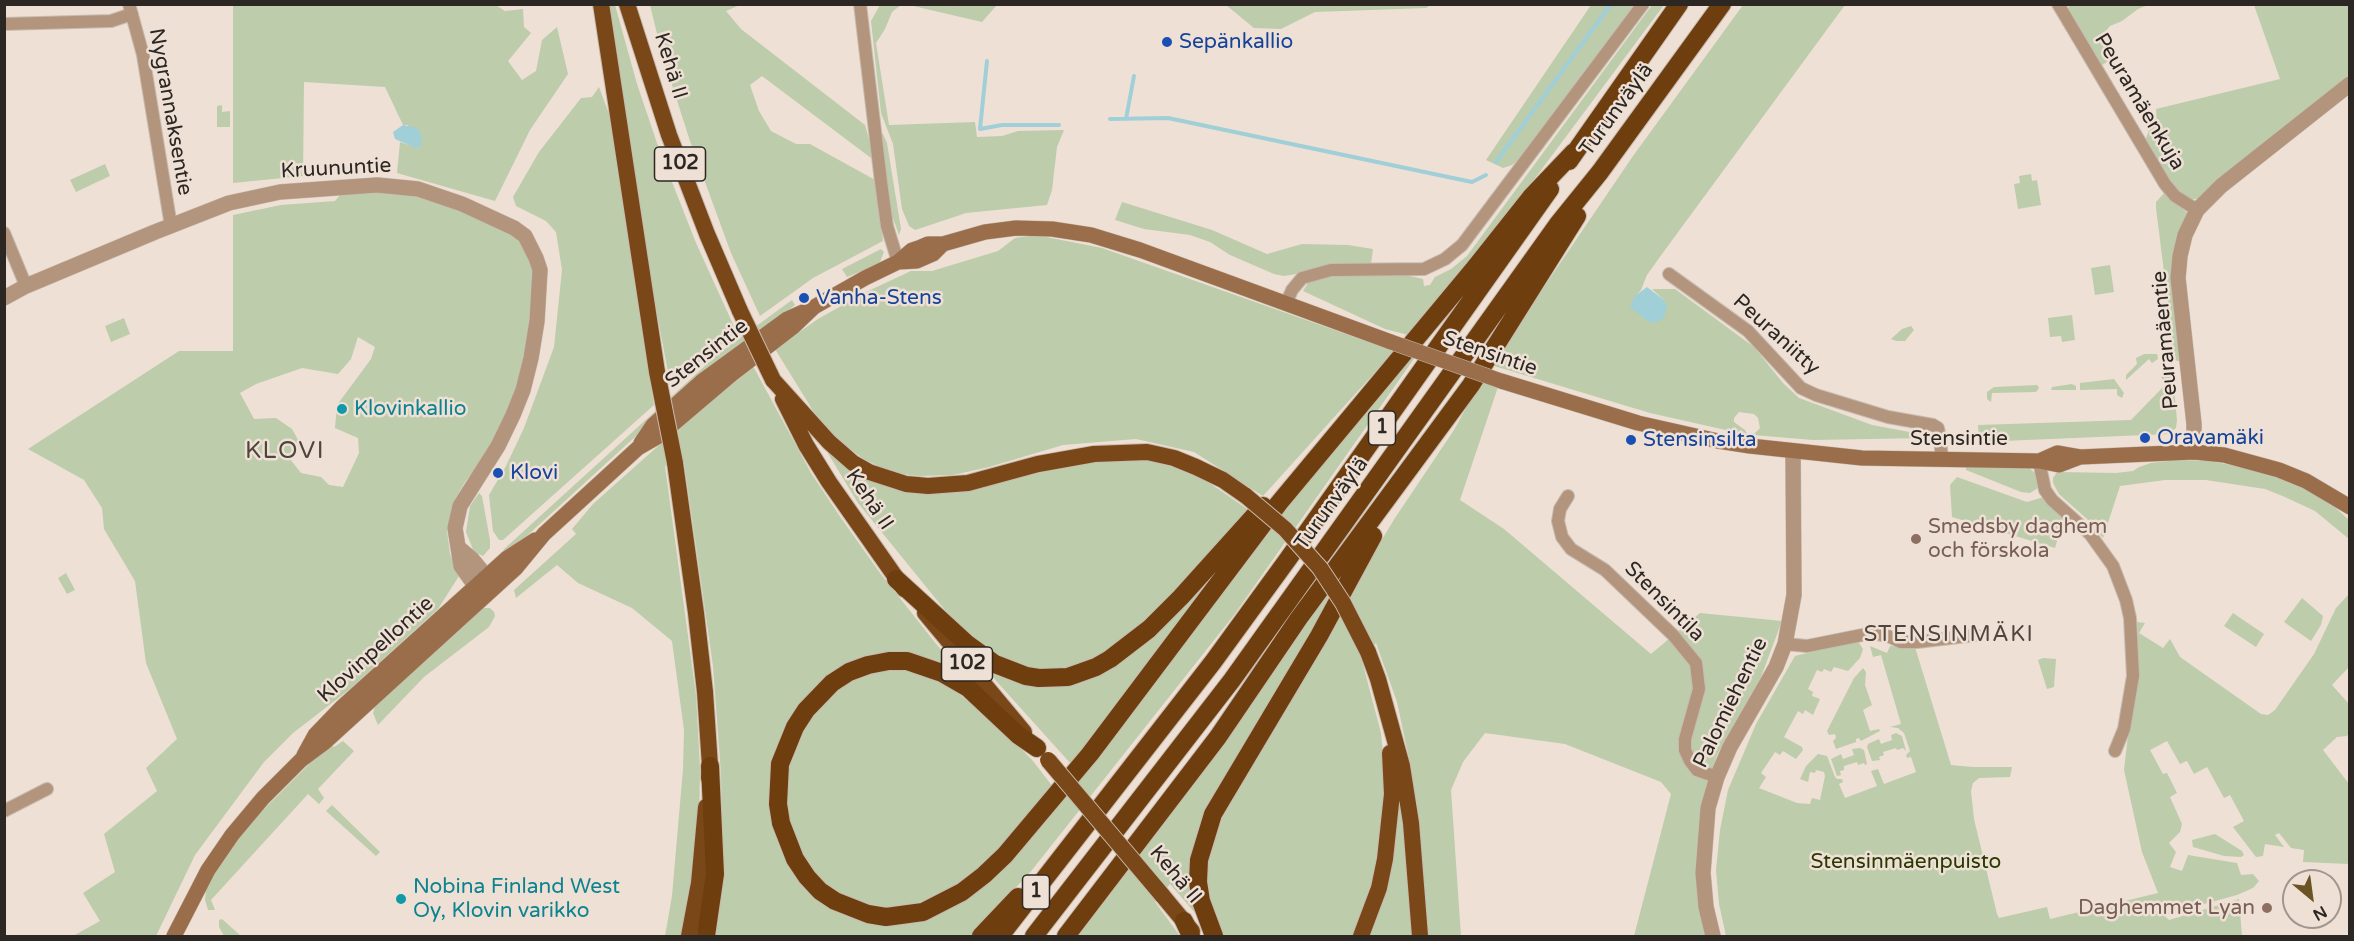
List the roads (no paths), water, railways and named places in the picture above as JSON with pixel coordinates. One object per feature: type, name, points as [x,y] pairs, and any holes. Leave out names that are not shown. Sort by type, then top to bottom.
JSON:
[{"type":"highway","points":[[601,4],[657,372],[675,463],[698,624],[710,766],[715,874],[706,936]]},
{"type":"highway","name":"Turunväylä","points":[[1000,936],[1207,670],[1288,559],[1535,213],[1574,152],[1679,4]]},
{"type":"highway","name":"Turunväylä","points":[[1034,936],[1068,895],[1232,680],[1558,224],[1600,172],[1722,4]]},
{"type":"highway","name":"Kehä II","points":[[629,7],[669,135],[707,234],[773,380],[806,445],[829,483],[896,579],[1162,894],[1188,929],[1197,936]]},
{"type":"highway","points":[[1043,754],[1018,735],[968,688],[942,673],[907,661],[889,661],[868,665],[849,672],[832,683],[806,710],[795,727],[780,764],[778,804],[781,823],[795,859],[807,877],[820,891],[852,909],[886,917],[903,916],[923,912],[962,892],[1005,855],[1041,814],[1090,754],[1280,503],[1473,270],[1531,196],[1574,152]]},
{"type":"highway","points":[[1066,936],[1218,737],[1299,618],[1471,385],[1570,228],[1600,172]]},
{"type":"highway","points":[[773,380],[829,442],[853,463],[869,472],[906,484],[928,486],[968,483],[1038,464],[1094,454],[1147,452],[1174,458],[1223,480],[1285,529],[1320,568],[1344,603],[1368,652],[1402,766],[1411,822],[1420,936]]},
{"type":"highway","points":[[896,579],[966,643],[995,664],[1026,676],[1039,678],[1082,673],[1123,651],[1164,614],[1275,493],[1331,440]]},
{"type":"highway","points":[[1214,936],[1201,901],[1198,882],[1199,860],[1213,814],[1319,636],[1362,554],[1380,525],[1390,495]]},
{"type":"highway","points":[[1361,936],[1379,888],[1390,825],[1391,764],[1384,701]]},
{"type":"highway","points":[[689,936],[699,883],[710,766]]},
{"type":"highway","points":[[981,936],[1039,873],[1071,847]]},
{"type":"highway","points":[[1041,936],[1068,895]]},
{"type":"main road","name":"Stensintie","points":[[484,585],[513,553],[544,534],[638,448],[653,425],[702,381],[787,319],[898,262],[912,250],[928,244],[943,244],[985,232],[1016,228],[1064,230],[1091,235],[1140,250],[1500,381],[1656,428],[1718,441],[1793,452],[1862,458],[2038,461],[2063,465],[2080,457],[2194,452],[2224,455],[2279,470],[2306,481],[2349,507]]},
{"type":"main road","name":"Klovinpellontie","points":[[174,936],[208,870],[232,835],[263,798],[301,760],[315,735],[342,708],[484,585]]},
{"type":"street","points":[[1286,304],[1292,290],[1302,278],[1331,270],[1424,269],[1445,259],[1462,245],[1643,4]]},
{"type":"street","name":"Peuramäenkuja","points":[[2058,4],[2165,184],[2175,196],[2197,210]]},
{"type":"street","points":[[862,7],[886,215],[898,262]]},
{"type":"street","points":[[4,24],[111,21],[130,9]]},
{"type":"street","name":"Nygrannaksentie","points":[[130,9],[143,55],[171,226]]},
{"type":"street","name":"Peuramäentie","points":[[2194,452],[2194,424],[2178,278],[2185,235],[2197,210],[2221,186],[2349,84]]},
{"type":"street","name":"Kruununtie","points":[[4,298],[26,286],[171,226],[229,203],[264,194],[377,185],[431,192],[492,216],[525,236],[540,270],[537,321],[523,390],[503,436],[460,506],[455,528],[459,548],[472,559],[484,585]]},
{"type":"street","points":[[4,233],[26,286]]},
{"type":"street","name":"Peuraniitty","points":[[1669,274],[1748,331],[1802,388],[1816,395],[1888,417],[1933,425],[1938,428],[1942,460]]},
{"type":"street","name":"Palomiehentie","points":[[1713,936],[1706,907],[1703,873],[1708,808],[1717,777],[1730,747],[1776,667],[1785,644],[1794,595],[1793,452]]},
{"type":"street","points":[[2038,461],[2045,490],[2052,500],[2090,534],[2113,566],[2127,600],[2133,676],[2124,729],[2115,751]]},
{"type":"street","name":"Stensintila","points":[[1568,496],[1560,509],[1558,521],[1562,537],[1571,549],[1605,570],[1673,635],[1696,663],[1700,689],[1685,739],[1685,750],[1697,770],[1717,777]]},
{"type":"street","points":[[1785,644],[1807,646],[1872,633],[1888,636],[1901,642],[1976,635]]},
{"type":"street","points":[[4,811],[47,789]]},
{"type":"water","points":[[403,125],[419,130],[422,139],[420,147],[416,148],[395,139],[393,132]]},
{"type":"water","points":[[1647,287],[1664,300],[1667,306],[1664,318],[1657,322],[1649,322],[1630,307],[1635,296]]},
{"type":"waterway","points":[[1496,162],[1611,4]]},
{"type":"waterway","points":[[987,61],[980,129],[1002,125],[1059,125]]},
{"type":"waterway","points":[[1126,119],[1134,76]]},
{"type":"waterway","points":[[1110,119],[1168,118],[1472,182],[1486,175]]},
{"type":"place","name":"Sepänkallio","points":[[1167,42]]},
{"type":"place","name":"Vanha-Stens","points":[[804,298]]},
{"type":"place","name":"Klovinkallio","points":[[342,409]]},
{"type":"place","name":"Oravamäki","points":[[2145,438]]},
{"type":"place","name":"Stensinsilta","points":[[1631,440]]},
{"type":"place","name":"Klovi","points":[[498,473]]},
{"type":"place","name":"Smedsby daghem och förskola","points":[[1916,539]]},
{"type":"place","name":"Nobina Finland West Oy, Klovin varikko","points":[[401,899]]},
{"type":"place","name":"Daghemmet Lyan","points":[[2267,908]]},
{"type":"district","name":"KLOVI","points":[[285,452]]},
{"type":"district","name":"STENSINMÄKI","points":[[1949,635]]},
{"type":"park label","name":"Stensinmäenpuisto","points":[[1906,862]]}]
